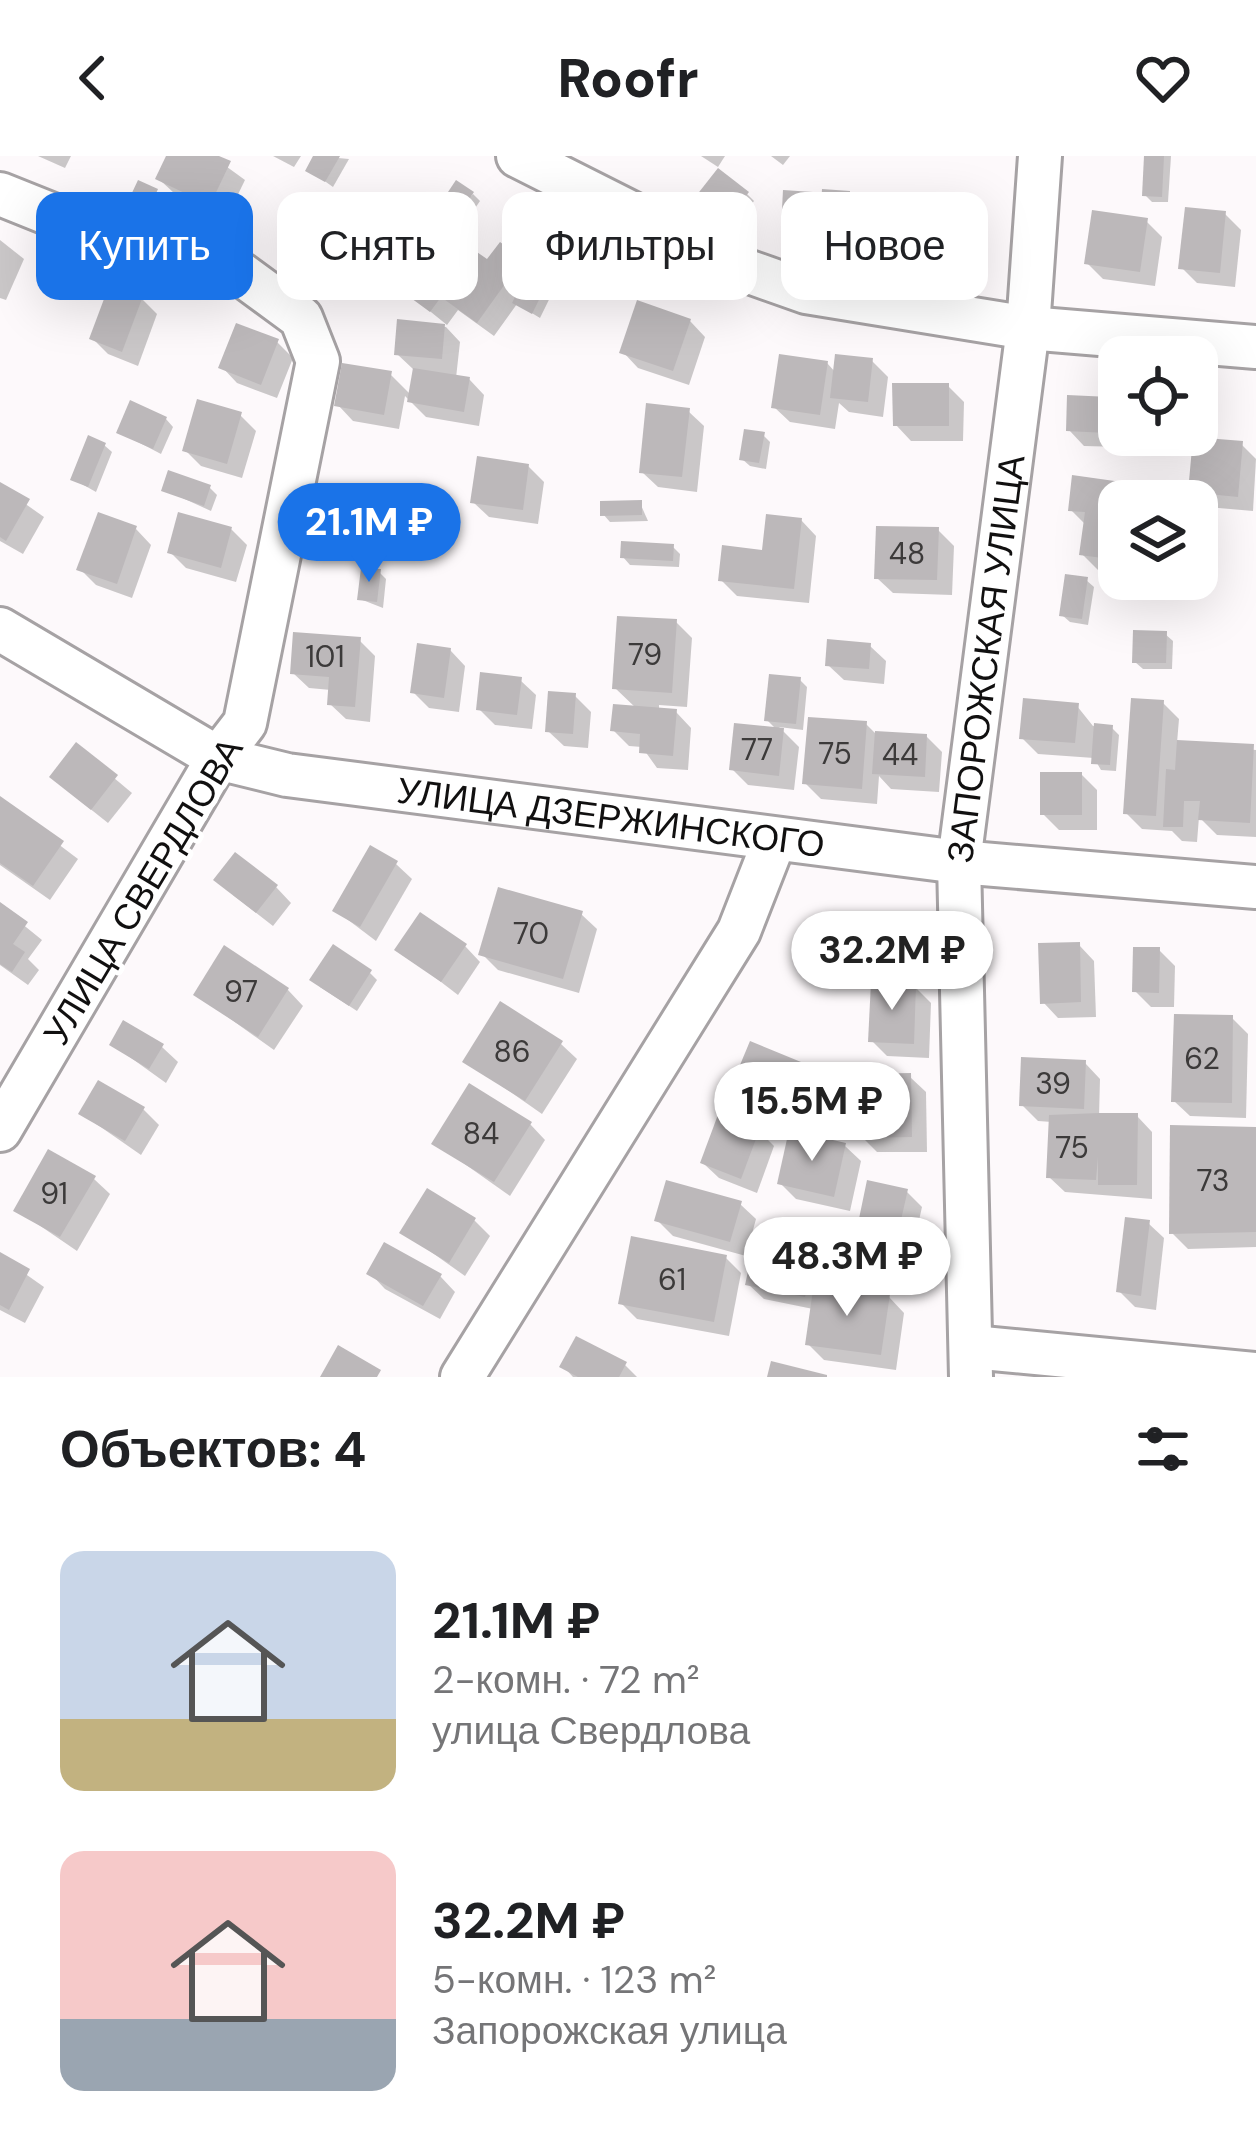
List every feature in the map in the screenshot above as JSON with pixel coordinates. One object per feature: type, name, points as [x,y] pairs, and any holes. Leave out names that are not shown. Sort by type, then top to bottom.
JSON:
[{"type":"street","points":[[518,156],[744,270],[806,292],[1028,328],[1256,347]]},
{"type":"street","name":"ЗАПОРОЖСКАЯ УЛИЦА","points":[[971,1362],[959,862],[1028,328],[1040,156]]},
{"type":"street","name":"УЛИЦА СВЕРДЛОВА","points":[[0,194],[65,220],[149,235],[242,274],[302,318],[317,361],[245,723],[218,758],[0,1130]]},
{"type":"street","name":"УЛИЦА ДЗЕРЖИНСКОГО","points":[[0,629],[218,758],[287,775],[959,862],[1256,887]]},
{"type":"street","points":[[462,1377],[739,931],[775,839]]},
{"type":"street","points":[[971,1362],[1256,1374]]},
{"type":"building","points":[[166,156],[219,156],[231,161],[216,192],[182,192],[155,179]]},
{"type":"building","points":[[313,156],[340,156],[325,182],[305,171]]},
{"type":"building","points":[[1144,156],[1164,156],[1162,197],[1142,196]]},
{"type":"building","points":[[718,168],[749,192],[699,192]]},
{"type":"building","points":[[138,180],[158,189],[157,192],[132,192]]},
{"type":"building","points":[[456,180],[474,192],[448,192]]},
{"type":"building","points":[[1185,207],[1226,211],[1220,273],[1178,269]]},
{"type":"building","points":[[1092,210],[1148,218],[1140,272],[1084,264]]},
{"type":"building","points":[[500,242],[502,288],[477,323],[445,300],[478,300],[478,253],[487,259]]},
{"type":"building","points":[[104,300],[142,300],[122,352],[89,339]]},
{"type":"building","points":[[414,300],[439,300],[430,312]]},
{"type":"building","points":[[514,300],[539,300],[532,314]]},
{"type":"building","points":[[637,300],[691,319],[673,371],[619,353]]},
{"type":"building","points":[[397,319],[445,324],[442,359],[394,355]]},
{"type":"building","points":[[236,323],[279,339],[261,385],[218,368]]},
{"type":"building","points":[[779,354],[828,361],[820,415],[771,408]]},
{"type":"building","points":[[835,354],[873,358],[868,402],[830,398]]},
{"type":"building","points":[[342,363],[392,371],[384,415],[334,406]]},
{"type":"building","points":[[413,368],[470,377],[464,412],[407,402]]},
{"type":"building","points":[[892,383],[949,383],[949,426],[893,426]]},
{"type":"building","points":[[1067,395],[1098,396],[1098,433],[1066,431]]},
{"type":"building","points":[[197,399],[242,412],[227,464],[182,451]]},
{"type":"building","points":[[130,400],[167,417],[153,449],[116,433]]},
{"type":"building","points":[[646,403],[690,408],[682,477],[639,473]]},
{"type":"building","points":[[744,429],[765,432],[759,463],[739,460]]},
{"type":"building","points":[[88,435],[106,443],[88,487],[70,480]]},
{"type":"building","points":[[1218,439],[1243,441],[1238,497],[1218,495],[1218,480],[1189,480],[1191,456],[1218,456]]},
{"type":"building","points":[[477,456],[529,464],[523,510],[470,503]]},
{"type":"building","points":[[168,470],[211,485],[204,506],[161,491]]},
{"type":"building","points":[[1072,475],[1107,480],[1098,480],[1098,557],[1079,555],[1085,512],[1068,511]]},
{"type":"building","points":[[0,482],[30,499],[6,541],[0,537]]},
{"type":"building","points":[[642,500],[642,515],[600,516],[600,501]]},
{"type":"building","points":[[98,512],[137,526],[117,584],[76,570]]},
{"type":"building","points":[[178,512],[232,527],[221,568],[167,553]]},
{"type":"building","points":[[766,514],[802,518],[794,589],[718,581],[722,545],[762,550]]},
{"type":"building","points":[[876,526],[939,527],[937,580],[874,579]]},
{"type":"building","points":[[621,541],[674,544],[673,561],[620,558]]},
{"type":"building","points":[[361,568],[381,569],[377,602],[357,600]]},
{"type":"building","points":[[1065,574],[1088,577],[1082,619],[1059,616]]},
{"type":"building","points":[[617,616],[677,619],[672,693],[612,689]]},
{"type":"building","points":[[1133,630],[1167,631],[1166,663],[1132,663]]},
{"type":"building","points":[[293,632],[361,637],[355,707],[327,705],[329,677],[290,674]]},
{"type":"building","points":[[827,639],[871,643],[869,669],[825,666]]},
{"type":"building","points":[[417,643],[451,648],[444,698],[410,693]]},
{"type":"building","points":[[480,672],[522,677],[517,715],[476,710]]},
{"type":"building","points":[[769,674],[801,677],[796,724],[764,721]]},
{"type":"building","points":[[548,691],[576,693],[573,734],[545,732]]},
{"type":"building","points":[[1023,698],[1079,703],[1075,743],[1019,739]]},
{"type":"building","points":[[1131,698],[1164,700],[1156,816],[1123,814]]},
{"type":"building","points":[[613,704],[677,709],[673,756],[639,753],[640,734],[610,731]]},
{"type":"building","points":[[808,717],[867,721],[862,789],[802,784]]},
{"type":"building","points":[[734,723],[784,728],[779,776],[729,770]]},
{"type":"building","points":[[1094,723],[1113,725],[1110,765],[1091,764]]},
{"type":"building","points":[[875,731],[927,734],[925,777],[872,774]]},
{"type":"building","points":[[1177,740],[1254,744],[1250,823],[1198,820],[1200,801],[1184,801],[1183,827],[1163,827],[1166,769],[1175,770]]},
{"type":"building","points":[[76,742],[118,775],[91,810],[49,777]]},
{"type":"building","points":[[1040,772],[1082,772],[1082,815],[1040,815]]},
{"type":"building","points":[[0,796],[64,841],[33,886],[0,863]]},
{"type":"building","points":[[370,845],[398,861],[360,927],[332,911]]},
{"type":"building","points":[[235,852],[278,885],[256,913],[213,880]]},
{"type":"building","points":[[498,887],[583,911],[563,979],[478,955]]},
{"type":"building","points":[[0,902],[28,922],[13,944],[25,952],[12,972],[0,964]]},
{"type":"building","points":[[420,912],[467,944],[441,982],[394,950]]},
{"type":"building","points":[[835,932],[865,935],[861,973],[831,970]]},
{"type":"building","points":[[878,934],[899,937],[896,973],[875,972]]},
{"type":"building","points":[[1080,942],[1081,1002],[1040,1004],[1038,943]]},
{"type":"building","points":[[333,944],[372,970],[349,1006],[309,980]]},
{"type":"building","points":[[224,945],[289,988],[258,1037],[193,995]]},
{"type":"building","points":[[1133,947],[1160,947],[1159,993],[1132,992]]},
{"type":"building","points":[[871,982],[916,984],[914,1044],[868,1042]]},
{"type":"building","points":[[500,1001],[563,1041],[525,1101],[462,1062]]},
{"type":"building","points":[[1174,1014],[1233,1015],[1232,1103],[1171,1102]]},
{"type":"building","points":[[123,1020],[164,1044],[149,1069],[109,1045]]},
{"type":"building","points":[[750,1041],[801,1062],[775,1122],[725,1101]]},
{"type":"building","points":[[1021,1057],[1086,1060],[1084,1109],[1019,1106]]},
{"type":"building","points":[[911,1073],[912,1137],[858,1138],[858,1074]]},
{"type":"building","points":[[98,1080],[145,1107],[125,1141],[78,1114]]},
{"type":"building","points":[[469,1083],[532,1122],[494,1182],[431,1144]]},
{"type":"building","points":[[719,1112],[760,1128],[741,1179],[700,1163]]},
{"type":"building","points":[[1138,1113],[1137,1185],[1098,1185],[1098,1157],[1096,1180],[1046,1178],[1049,1115]]},
{"type":"building","points":[[1170,1125],[1256,1127],[1256,1232],[1169,1234]]},
{"type":"building","points":[[789,1130],[846,1143],[834,1197],[777,1184]]},
{"type":"building","points":[[48,1149],[96,1176],[60,1237],[13,1211]]},
{"type":"building","points":[[666,1180],[742,1201],[730,1242],[654,1221]]},
{"type":"building","points":[[867,1180],[908,1189],[894,1251],[880,1248],[875,1272],[849,1267]]},
{"type":"building","points":[[427,1188],[476,1218],[449,1263],[399,1233]]},
{"type":"building","points":[[1125,1217],[1150,1220],[1141,1296],[1116,1292]]},
{"type":"building","points":[[631,1236],[727,1255],[714,1322],[618,1304]]},
{"type":"building","points":[[384,1242],[442,1274],[423,1306],[366,1274]]},
{"type":"building","points":[[0,1252],[30,1269],[9,1310],[0,1305]]},
{"type":"building","points":[[751,1258],[811,1270],[805,1297],[745,1285]]},
{"type":"building","points":[[814,1283],[890,1294],[881,1355],[805,1345]]},
{"type":"building","points":[[576,1336],[627,1362],[619,1377],[578,1377],[559,1367]]},
{"type":"building","points":[[338,1345],[381,1370],[377,1377],[320,1377]]},
{"type":"building","points":[[771,1361],[827,1375],[827,1377],[767,1377]]}]
